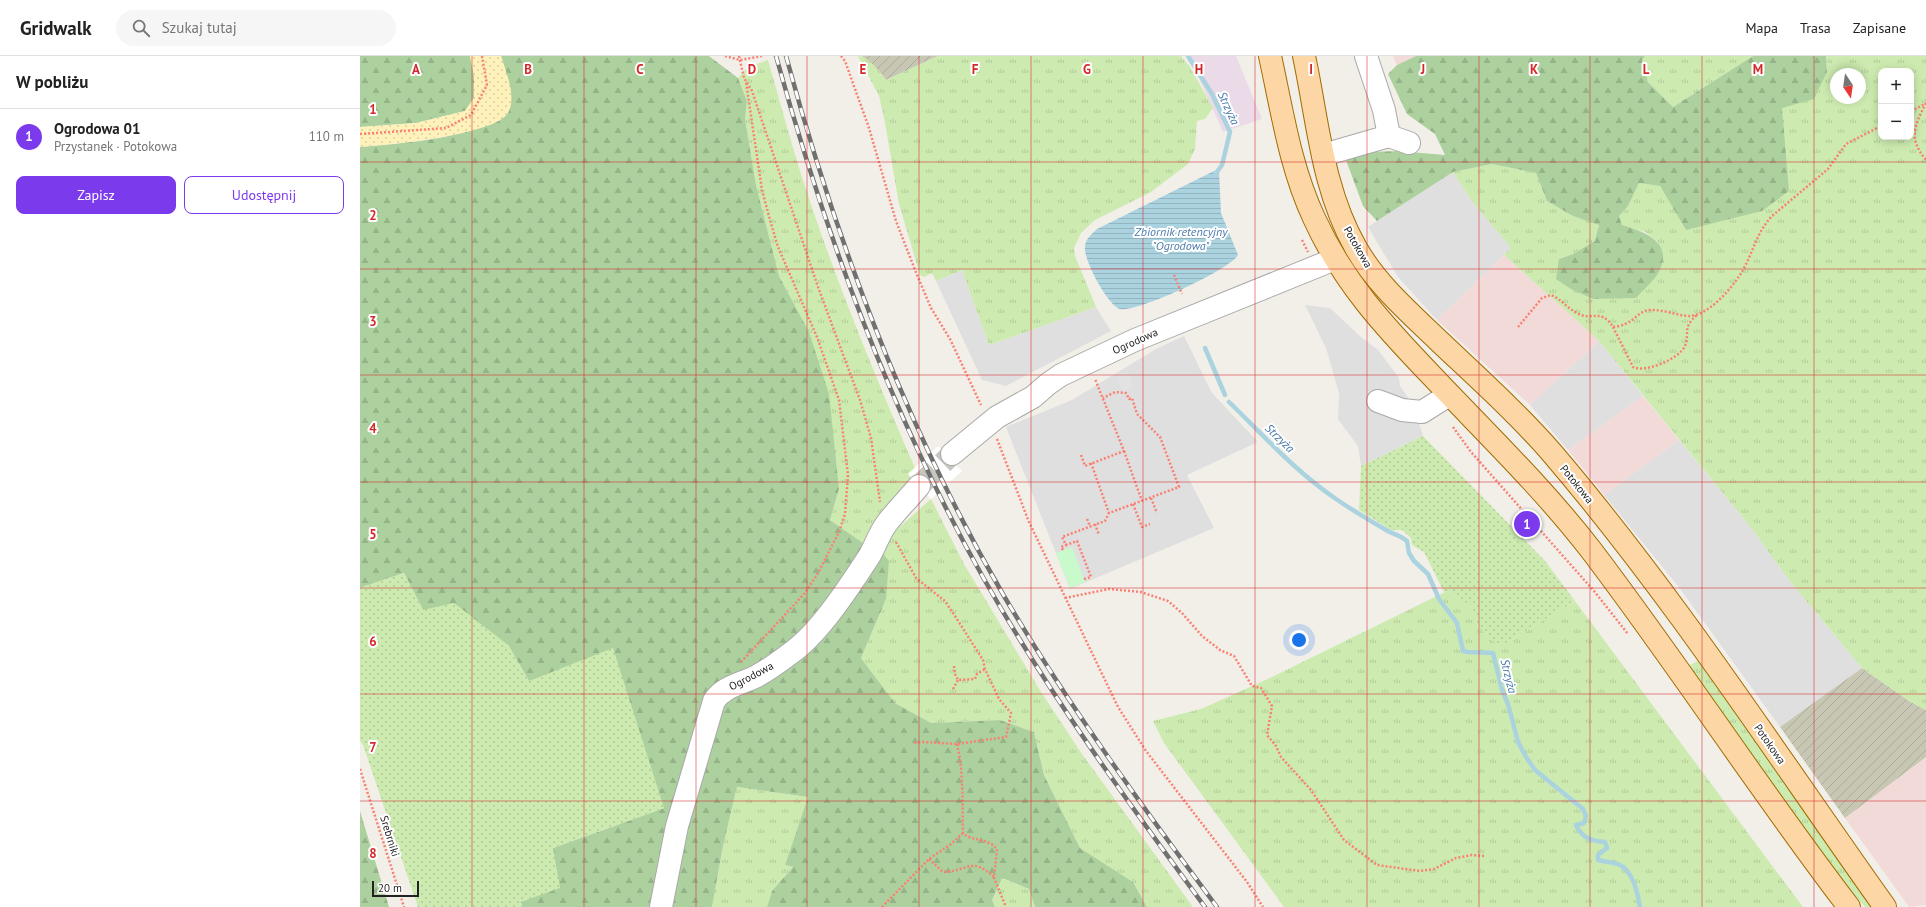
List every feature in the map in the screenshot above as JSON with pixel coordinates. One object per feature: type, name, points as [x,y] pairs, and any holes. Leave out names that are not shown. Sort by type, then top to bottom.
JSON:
[{"type":"main road","points":[[1270,56],[1294,164],[1313,216],[1335,259],[1367,305],[1560,513],[1590,549],[1674,663],[1849,907]]},
{"type":"main road","name":"Potokowa","points":[[1304,56],[1331,190],[1339,214],[1357,250],[1385,287],[1409,312],[1475,374],[1550,452],[1639,561],[1702,646],[1885,907]]},
{"type":"main road","points":[[1294,164],[1323,155]]},
{"type":"main road","points":[[1674,663],[1702,646]]},
{"type":"street","points":[[1366,56],[1384,110],[1389,136]]},
{"type":"street","points":[[1323,155],[1389,136],[1409,143]]},
{"type":"street","name":"Ogrodowa","points":[[952,454],[993,430],[1061,375],[1135,340],[1335,259]]},
{"type":"street","points":[[1378,401],[1402,410],[1420,412],[1425,411],[1449,395]]},
{"type":"street","name":"Ogrodowa","points":[[661,907],[677,826],[714,701],[718,695],[731,686],[755,676],[778,662],[796,649],[812,634],[827,616],[870,554],[887,523],[919,486]]},
{"type":"path","points":[[360,134],[446,128],[471,115],[487,85],[482,56]]},
{"type":"path","points":[[725,56],[740,60],[762,56]]},
{"type":"path","points":[[737,667],[804,594],[817,575],[839,532],[845,514],[848,475],[839,400],[817,337],[778,247],[762,190],[746,80],[739,56]]},
{"type":"path","points":[[841,56],[845,60],[869,128],[896,221],[931,308],[950,339],[993,430],[1029,522],[1118,707],[1146,751],[1242,875],[1263,907]]},
{"type":"path","points":[[746,80],[752,91],[818,287],[860,400],[871,438],[879,496],[887,523],[916,578],[945,601],[983,660],[985,669],[999,699],[1011,713],[1006,737],[957,744],[924,742],[913,743]]},
{"type":"path","points":[[1914,109],[1926,103]]},
{"type":"path","points":[[1926,103],[1915,126],[1913,139],[1917,150],[1926,160]]},
{"type":"path","points":[[1518,327],[1542,298],[1550,295],[1582,316],[1601,315],[1608,319],[1633,367],[1642,370],[1655,366],[1681,352],[1685,345],[1688,324],[1720,300],[1742,271],[1756,241],[1766,223],[1772,216],[1828,169],[1846,144],[1878,128]]},
{"type":"path","points":[[1174,275],[1182,294]]},
{"type":"path","points":[[1613,327],[1625,324],[1642,312],[1648,310],[1690,316],[1698,315]]},
{"type":"path","points":[[1095,378],[1142,501]]},
{"type":"path","points":[[1066,545],[1062,537],[1105,520],[1109,514],[1179,487],[1160,437],[1138,414],[1132,398],[1129,399],[1126,393],[1115,392],[1103,398]]},
{"type":"path","points":[[1452,425],[1471,452],[1584,579],[1631,638]]},
{"type":"path","points":[[1081,455],[1085,466],[1124,451]]},
{"type":"path","points":[[1091,464],[1109,514]]},
{"type":"path","points":[[1151,498],[1157,513]]},
{"type":"path","points":[[1133,504],[1142,527],[1150,524]]},
{"type":"path","points":[[1087,519],[1090,526]]},
{"type":"path","points":[[1095,524],[1099,535]]},
{"type":"path","points":[[1063,550],[1061,547],[1077,541],[1091,577],[1084,580]]},
{"type":"path","points":[[1066,598],[1109,589],[1141,592],[1168,601],[1182,613],[1202,636],[1220,650],[1234,656],[1252,686],[1261,688],[1272,706],[1267,735],[1276,746],[1281,756],[1311,790],[1344,840],[1377,865],[1420,871],[1434,869],[1456,858],[1472,855],[1484,856]]},
{"type":"path","points":[[953,689],[958,680],[954,666]]},
{"type":"path","points":[[958,680],[975,679],[977,674],[985,669]]},
{"type":"path","points":[[957,744],[962,775],[963,833],[967,837],[988,841],[997,849],[994,878]]},
{"type":"path","name":"Srebrniki","points":[[360,769],[404,907]]},
{"type":"path","points":[[882,907],[929,859],[951,844],[963,833]]},
{"type":"path","points":[[929,859],[943,872],[953,872],[970,866],[978,866],[984,869],[994,878],[1006,907]]},
{"type":"shaded area","points":[[862,56],[938,56],[886,80],[879,71]]},
{"type":"shaded area","points":[[1189,56],[1236,56],[1262,119],[1223,132]]},
{"type":"shaded area","points":[[1393,56],[1416,56],[1397,65]]},
{"type":"shaded area","points":[[1453,172],[1471,200],[1511,248],[1437,320],[1398,277],[1368,227]]},
{"type":"shaded area","points":[[1504,255],[1599,341],[1530,405],[1437,320]]},
{"type":"shaded area","points":[[962,270],[989,345],[1096,307],[1111,331],[1006,386],[982,380],[936,281]]},
{"type":"shaded area","points":[[1305,305],[1330,308],[1362,338],[1378,350],[1399,378],[1400,386],[1413,405],[1423,436],[1361,466],[1358,446],[1338,419],[1339,393],[1326,348]]},
{"type":"shaded area","points":[[1184,336],[1212,393],[1258,442],[1187,475],[1214,528],[1070,589],[1006,427],[1072,400],[1156,349]]},
{"type":"shaded area","points":[[1599,341],[1643,396],[1568,450],[1530,405]]},
{"type":"shaded area","points":[[1127,370],[1134,387],[1123,392],[1116,375]]},
{"type":"shaded area","points":[[1643,396],[1679,440],[1604,495],[1568,450]]},
{"type":"shaded area","points":[[1679,440],[1752,529],[1788,579],[1862,668],[1780,727],[1678,586],[1604,495]]},
{"type":"shaded area","points":[[1862,668],[1909,701],[1926,710],[1926,757],[1845,818],[1780,727]]},
{"type":"shaded area","points":[[1926,757],[1926,905],[1909,907],[1845,818]]},
{"type":"green space","points":[[360,56],[470,56],[474,75],[474,98],[465,111],[416,123],[360,127]]},
{"type":"green space","points":[[501,56],[709,56],[738,78],[747,101],[745,119],[756,185],[779,276],[809,332],[829,394],[839,489],[830,520],[866,545],[797,643],[721,684],[654,907],[522,907],[521,902],[553,848],[664,808],[529,681],[508,645],[423,610],[404,573],[360,588],[360,147],[416,141],[456,134],[475,129],[507,114],[510,87]]},
{"type":"green space","points":[[858,56],[870,61],[886,80],[938,56],[1181,56],[1190,67],[1213,108],[1205,119],[1197,121],[1195,149],[1188,164],[1151,192],[1095,220],[1081,233],[1074,248],[1075,256],[1096,307],[989,345],[962,270],[936,281],[932,273],[924,277],[920,275],[899,204],[879,96]]},
{"type":"green space","points":[[1416,56],[1645,56],[1642,60],[1648,82],[1673,107],[1753,56],[1826,56],[1827,72],[1814,99],[1782,108],[1789,191],[1762,211],[1686,230],[1660,186],[1639,183],[1628,206],[1619,216],[1622,225],[1640,231],[1655,240],[1663,253],[1663,262],[1657,275],[1636,298],[1593,299],[1571,289],[1556,279],[1559,259],[1573,254],[1595,241],[1599,225],[1573,216],[1547,201],[1536,173],[1492,164],[1453,172],[1377,221],[1363,206],[1346,160],[1369,152],[1398,151],[1445,155],[1435,134],[1407,114],[1388,74],[1397,65]]},
{"type":"green space","points":[[1645,56],[1753,56],[1673,107],[1648,82],[1642,60]]},
{"type":"green space","points":[[1826,56],[1926,56],[1926,710],[1909,701],[1862,668],[1788,579],[1752,529],[1599,341],[1504,255],[1511,248],[1471,200],[1453,172],[1492,164],[1536,173],[1547,201],[1573,216],[1599,224],[1596,241],[1573,254],[1559,259],[1663,257],[1658,242],[1645,232],[1622,226],[1619,216],[1628,206],[1639,183],[1660,186],[1686,230],[1783,125],[1782,108],[1827,72]]},
{"type":"green space","points":[[768,60],[801,174],[826,248],[869,359],[915,468],[908,474],[911,478],[887,507],[866,545],[830,520],[839,489],[809,332],[779,276],[756,185],[745,119],[747,101],[738,78],[748,67]]},
{"type":"green space","points":[[1423,436],[1545,561],[1575,601],[1500,647],[1477,625],[1471,606],[1447,591],[1444,592],[1424,552],[1412,545],[1411,538],[1402,530],[1391,530],[1359,510],[1361,466]]},
{"type":"green space","points":[[931,499],[964,564],[1041,692],[1082,754],[1193,907],[1147,907],[1133,882],[1080,848],[1044,775],[1034,732],[1000,720],[931,723],[895,703],[861,658],[886,599],[879,549],[886,539]]},
{"type":"green space","points":[[1072,547],[1085,582],[1070,588],[1056,553]]},
{"type":"green space","points":[[879,549],[889,561],[886,599],[861,658],[895,703],[931,723],[1000,720],[1034,732],[1044,775],[1080,848],[1133,882],[1147,907],[1035,907],[1029,889],[1002,878],[992,900],[995,907],[767,907],[772,891],[793,867],[785,865],[808,797],[737,787],[723,846],[712,907],[668,907],[681,836],[722,701],[755,682]]},
{"type":"green space","points":[[404,573],[423,610],[454,603],[508,645],[529,681],[613,648],[664,808],[553,848],[560,888],[521,902],[522,907],[418,907],[363,745],[360,741],[360,588]]},
{"type":"green space","points":[[1447,591],[1471,606],[1477,625],[1500,647],[1575,601],[1803,907],[1284,907],[1164,743],[1153,721],[1201,709],[1270,678]]},
{"type":"green space","points":[[1700,661],[1873,907],[1865,907],[1838,876],[1695,675],[1690,665]]},
{"type":"green space","points":[[737,787],[808,797],[785,865],[793,867],[772,891],[767,907],[712,907],[723,846]]},
{"type":"green space","points":[[360,811],[389,907],[360,907]]},
{"type":"green space","points":[[1001,878],[1029,889],[1035,907],[995,907],[992,900]]},
{"type":"sand","points":[[470,56],[501,56],[510,84],[511,100],[508,113],[499,121],[463,133],[439,138],[360,147],[360,127],[416,123],[465,111],[474,98],[474,75]]},
{"type":"water","name":"Zbiornik retencyjny \"Ogrodowa\"","points":[[1214,171],[1219,171],[1221,213],[1238,255],[1231,262],[1201,280],[1162,298],[1129,308],[1120,309],[1115,306],[1103,291],[1092,271],[1085,253],[1085,244],[1087,239],[1097,229]]},
{"type":"pier","points":[[938,446],[962,471],[931,499],[908,474]]},
{"type":"waterway","name":"Strzyża","points":[[1188,56],[1212,94],[1230,132],[1222,165],[1214,176]]},
{"type":"waterway","name":"Strzyża","points":[[1205,348],[1225,395]]},
{"type":"waterway","name":"Strzyża","points":[[1229,402],[1280,453],[1321,488],[1361,515],[1407,541],[1409,553],[1414,561],[1428,574],[1439,599],[1457,623],[1463,651],[1493,653],[1502,690],[1508,704],[1518,742],[1526,757],[1535,770],[1583,809],[1586,816],[1584,823],[1576,825],[1578,829],[1588,838],[1595,841],[1605,842],[1607,848],[1598,855],[1598,860],[1618,864],[1625,868],[1632,878],[1640,907]]},
{"type":"tunnel","points":[[919,486],[952,454]]},
{"type":"railway","points":[[776,56],[795,124],[839,258],[891,389],[919,454],[950,517],[984,579],[1035,664],[1118,787],[1205,907]]},
{"type":"railway","points":[[786,56],[828,196],[877,334],[905,401],[936,467],[969,532],[1028,637],[1106,754],[1217,907]]},
{"type":"place","name":"Ogrodowa 01","points":[[1527,524]]}]
